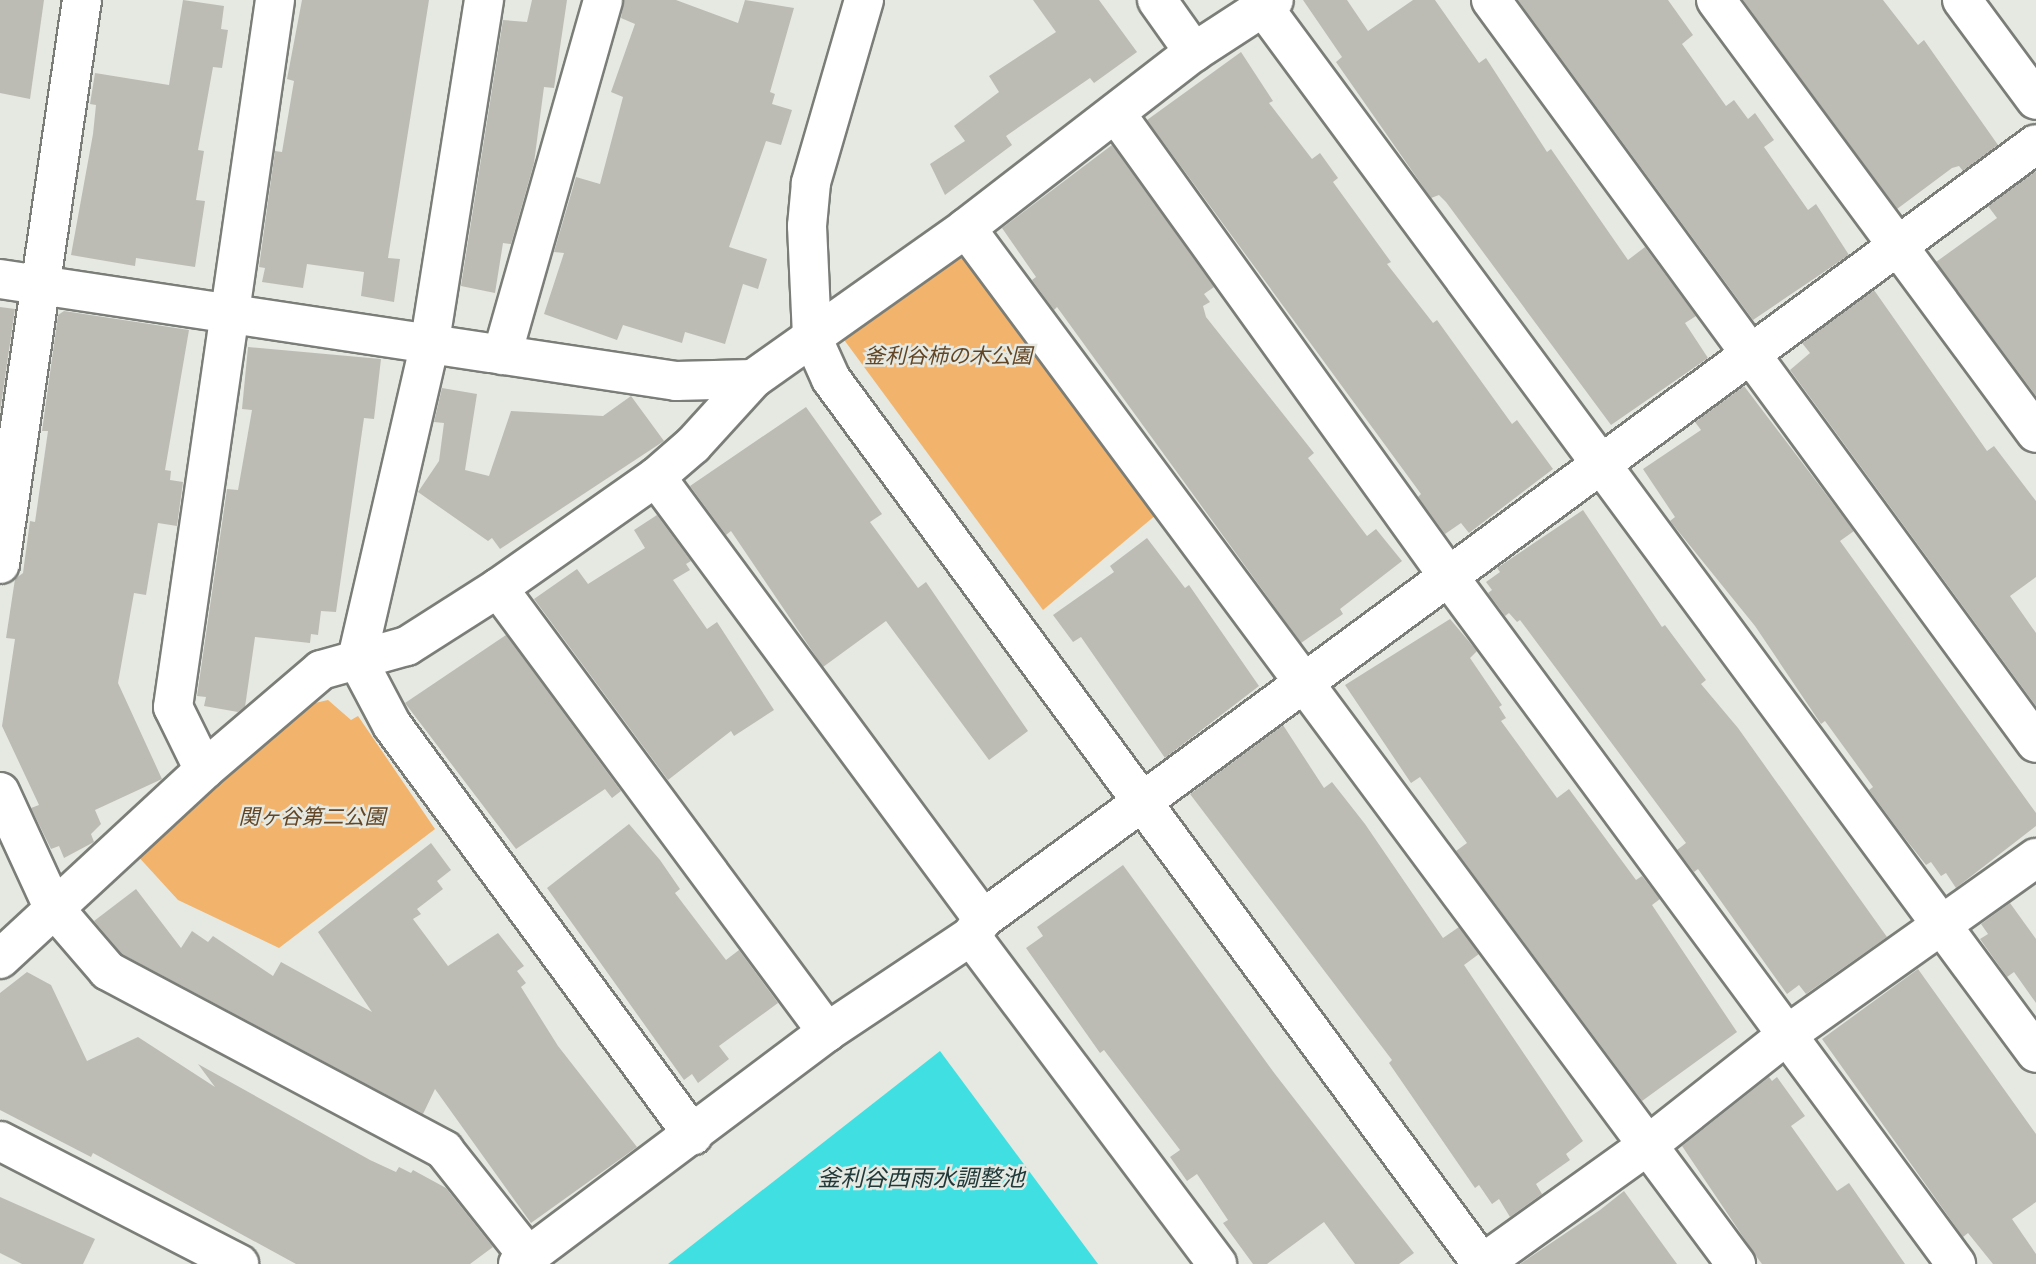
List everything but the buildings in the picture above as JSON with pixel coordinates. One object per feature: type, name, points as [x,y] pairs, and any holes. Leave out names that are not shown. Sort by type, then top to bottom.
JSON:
[{"type":"street","points":[[0,564],[6,479],[41,285],[82,0]]},
{"type":"street","points":[[204,770],[173,707],[275,0]]},
{"type":"street","points":[[484,0],[429,347],[358,659],[392,725],[693,1135]]},
{"type":"street","points":[[502,355],[603,0]]},
{"type":"street","points":[[864,0],[811,183],[807,226],[812,337],[831,379],[1482,1264],[1648,1145],[1788,1034],[2036,858]]},
{"type":"street","points":[[1157,0],[1194,52]]},
{"type":"street","points":[[1491,0],[1750,357],[2036,743]]},
{"type":"street","points":[[1716,0],[2036,433]]},
{"type":"street","points":[[1962,0],[2036,100]]},
{"type":"street","points":[[0,959],[53,907],[204,770],[321,670],[407,646],[498,588],[656,477],[693,445],[753,379],[966,228],[1117,115],[1194,52],[1269,4],[1602,467],[2036,1053]]},
{"type":"street","points":[[1117,115],[1449,577],[1956,1264]]},
{"type":"street","points":[[0,792],[53,907],[108,971],[444,1150],[523,1260],[827,1032],[977,928],[1142,801],[1602,467],[2036,144]]},
{"type":"street","points":[[966,228],[1735,1264]]},
{"type":"street","points":[[0,279],[429,347],[676,381],[753,379]]},
{"type":"street","points":[[656,477],[1217,1264]]},
{"type":"street","points":[[498,588],[827,1032]]},
{"type":"street","points":[[0,1141],[239,1264]]},
{"type":"green space","name":"釜利谷柿の木公園","points":[[956,249],[970,257],[1157,514],[1043,610],[842,337]]},
{"type":"green space","name":"関ヶ谷第二公園","points":[[328,700],[351,720],[358,716],[435,829],[279,948],[178,900],[135,853],[315,703]]},
{"type":"water","name":"釜利谷西雨水調整池","points":[[940,1051],[1098,1264],[668,1264]]}]
